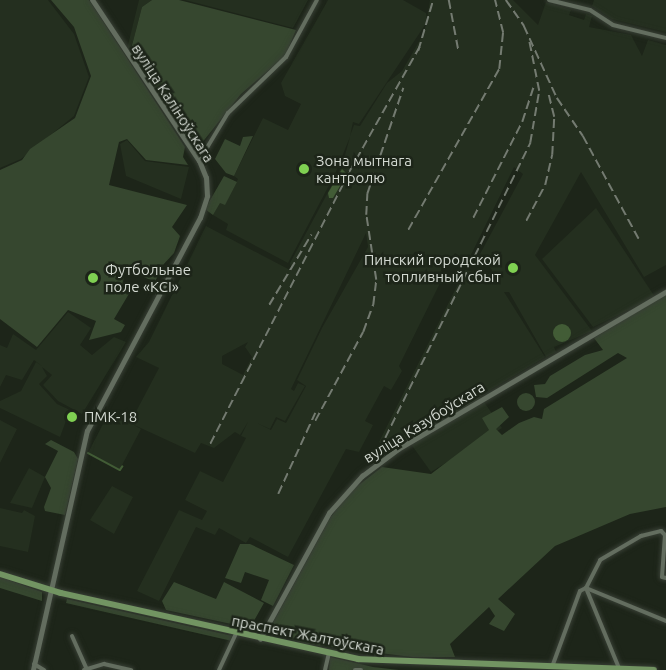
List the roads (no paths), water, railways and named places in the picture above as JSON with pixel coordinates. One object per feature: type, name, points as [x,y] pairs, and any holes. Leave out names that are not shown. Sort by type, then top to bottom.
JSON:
[{"type":"main road","name":"праспект Жалтоўскага","points":[[0,574],[51,591],[329,653],[408,664],[491,668],[654,670]]},
{"type":"street","name":"вуліца Каліноўскага","points":[[33,667],[90,424],[200,218],[207,187],[199,161],[92,0]]},
{"type":"street","points":[[199,161],[228,113],[286,57],[317,0]]},
{"type":"street","points":[[549,0],[590,10],[613,26],[666,38]]},
{"type":"street","name":"вуліца Казубоўскага","points":[[260,639],[329,513],[362,476],[398,449],[666,292]]},
{"type":"street","points":[[547,668],[580,591],[586,588],[600,560],[641,536],[661,531],[665,535],[662,577],[666,578]]},
{"type":"street","points":[[586,588],[666,621]]},
{"type":"street","points":[[586,588],[623,669]]},
{"type":"street","points":[[219,670],[236,634]]},
{"type":"street","points":[[72,636],[86,669],[104,664],[131,670]]},
{"type":"street","points":[[329,653],[326,668],[332,670]]},
{"type":"street","points":[[33,667],[44,670]]},
{"type":"street","points":[[355,670],[361,670]]},
{"type":"waterway","points":[[88,453],[120,470],[122,467]]},
{"type":"railway","points":[[418,51],[433,0]]},
{"type":"railway","points":[[449,0],[459,53]]},
{"type":"railway","points":[[408,230],[499,69],[503,33],[495,0]]},
{"type":"railway","points":[[506,0],[524,26],[557,98],[583,136],[639,239]]},
{"type":"railway","points":[[385,438],[530,143],[539,91],[529,41]]},
{"type":"railway","points":[[210,444],[349,172],[421,44]]},
{"type":"railway","points":[[315,421],[363,332],[373,305],[376,280],[366,215],[367,194],[403,88]]},
{"type":"railway","points":[[473,218],[522,122],[533,88]]},
{"type":"railway","points":[[526,221],[545,185],[552,155],[554,117],[548,93]]},
{"type":"railway","points":[[269,305],[311,235]]},
{"type":"railway","points":[[278,494],[315,413]]},
{"type":"place","name":"Зона мытнага кантролю","points":[[304,169]]},
{"type":"place","name":"Пинский городской топливный сбыт","points":[[513,268]]},
{"type":"place","name":"Футбольнае поле «КСІ»","points":[[93,278]]},
{"type":"place","name":"ПМК-18","points":[[72,417]]}]
